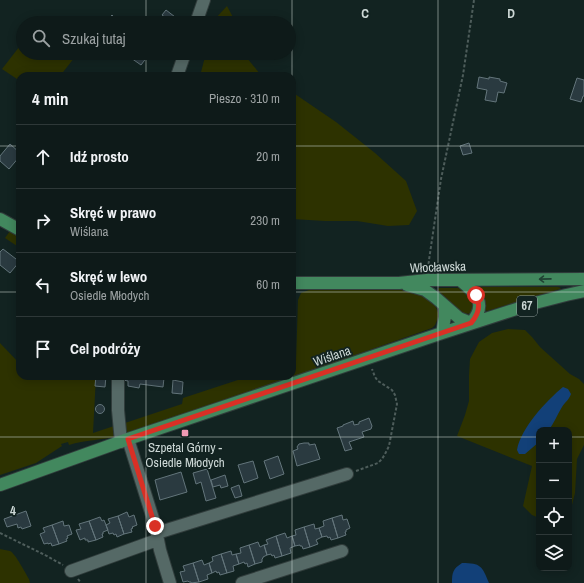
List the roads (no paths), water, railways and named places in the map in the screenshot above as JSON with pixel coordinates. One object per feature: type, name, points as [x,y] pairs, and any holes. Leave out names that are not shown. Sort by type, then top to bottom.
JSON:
[{"type":"main road","points":[[0,218],[16,228]]},
{"type":"main road","name":"Włocławska","points":[[296,284],[399,283],[427,280],[584,279]]},
{"type":"main road","points":[[399,283],[426,290],[459,318],[471,323],[477,315],[479,309],[478,300],[473,291],[460,280]]},
{"type":"main road","name":"Wiślana","points":[[0,485],[471,323],[535,303],[584,291]]},
{"type":"main road","points":[[442,333],[445,317],[445,306]]},
{"type":"street","points":[[198,16],[204,0]]},
{"type":"street","points":[[178,72],[183,60]]},
{"type":"street","points":[[118,380],[118,410],[125,441],[155,526],[170,583]]},
{"type":"street","points":[[71,571],[157,536],[347,474]]},
{"type":"street","points":[[242,583],[342,551]]},
{"type":"water","points":[[563,387],[568,389],[571,394],[551,427],[536,427],[536,445],[525,454],[519,454],[517,450],[523,433],[549,400]]},
{"type":"water","points":[[462,563],[473,564],[480,567],[489,583],[452,583],[454,571]]},
{"type":"place","name":"Szpetal Górny - Osiedle Młodych","points":[[185,433]]}]
